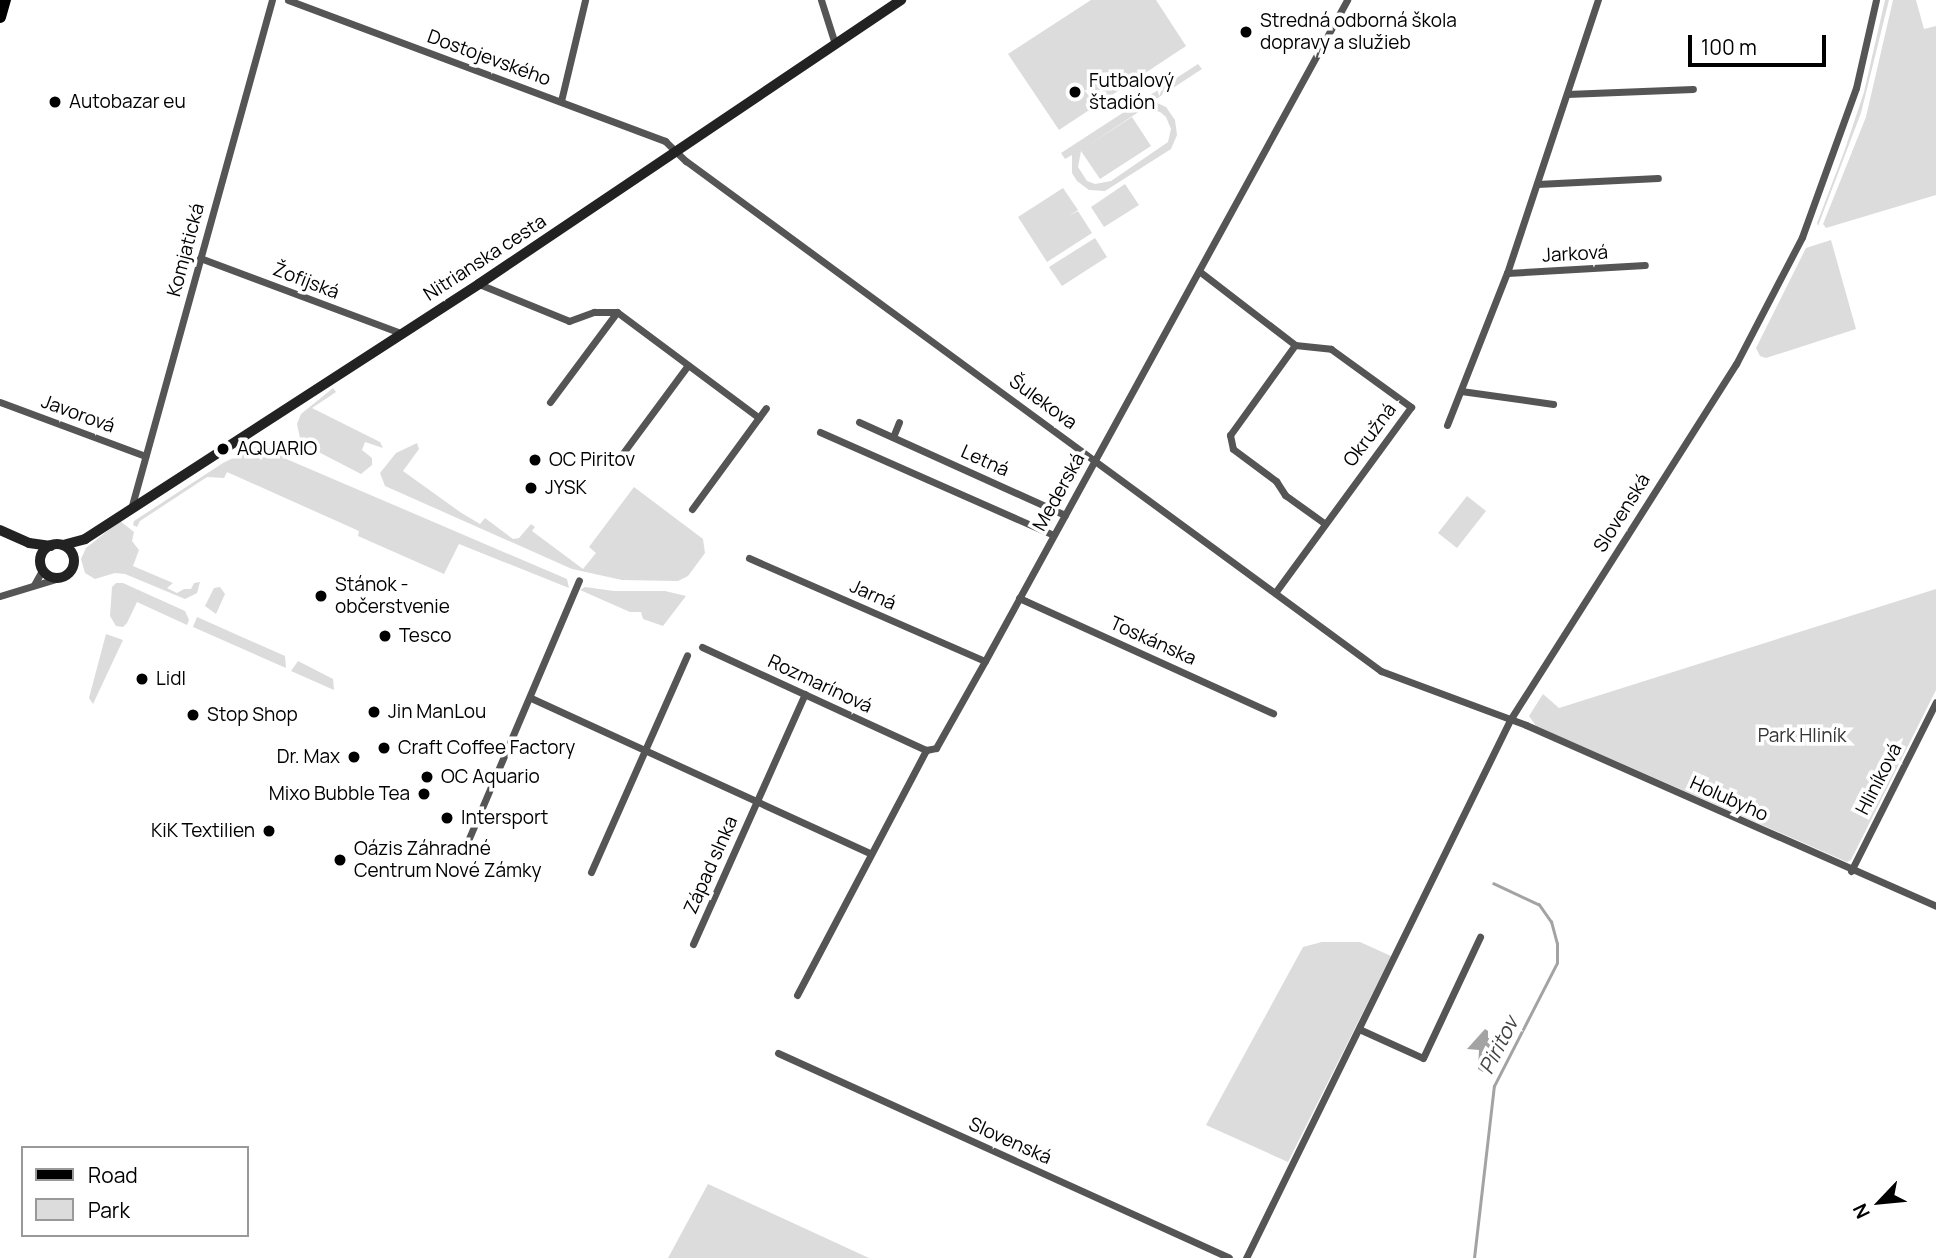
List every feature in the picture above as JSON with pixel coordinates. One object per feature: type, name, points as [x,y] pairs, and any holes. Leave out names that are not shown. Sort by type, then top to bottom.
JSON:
[{"type":"main road","points":[[0,17],[5,0]]},
{"type":"main road","name":"Nitrianska cesta","points":[[64,545],[85,539],[480,284],[901,0]]},
{"type":"main road","points":[[0,530],[29,543],[64,545],[74,556],[70,572],[59,578],[49,575],[29,543]]},
{"type":"main road","name":"Nitrianska cesta","points":[[74,556],[85,539]]},
{"type":"main road","points":[[42,564],[51,546]]},
{"type":"street","name":"Komjatická","points":[[131,509],[272,0]]},
{"type":"street","name":"Dostojevského","points":[[288,0],[665,141],[676,151]]},
{"type":"street","points":[[561,101],[586,0]]},
{"type":"street","points":[[821,0],[835,44]]},
{"type":"street","name":"Mederská","points":[[797,995],[926,750],[936,748],[985,662],[1347,0]]},
{"type":"street","name":"Jarková","points":[[1447,425],[1507,273],[1598,0]]},
{"type":"street","name":"Slovenská","points":[[1246,1258],[1510,720],[1736,364],[1802,237],[1856,88],[1876,0]]},
{"type":"street","points":[[1567,94],[1693,89]]},
{"type":"street","name":"Šulekova","points":[[676,151],[1381,671],[1510,720]]},
{"type":"street","points":[[1537,184],[1658,178]]},
{"type":"street","name":"Žofijská","points":[[200,258],[401,333]]},
{"type":"street","name":"Jarková","points":[[1507,273],[1645,265]]},
{"type":"street","points":[[1199,271],[1294,345],[1230,435],[1233,449],[1276,481],[1285,495],[1324,523]]},
{"type":"street","points":[[480,284],[569,321],[607,310],[617,312],[759,418]]},
{"type":"street","points":[[550,402],[617,312]]},
{"type":"street","points":[[589,314],[598,319],[603,331]]},
{"type":"street","name":"Okružná","points":[[1275,593],[1411,407],[1331,349],[1294,345]]},
{"type":"street","points":[[623,453],[688,365]]},
{"type":"street","points":[[1461,391],[1553,404]]},
{"type":"street","name":"Javorová","points":[[0,402],[145,456]]},
{"type":"street","points":[[692,509],[766,408]]},
{"type":"street","name":"Letná","points":[[859,422],[1065,515]]},
{"type":"street","points":[[893,437],[900,422]]},
{"type":"street","points":[[820,432],[1053,535]]},
{"type":"street","name":"Jarná","points":[[749,558],[985,662]]},
{"type":"street","points":[[34,585],[42,564]]},
{"type":"street","points":[[0,596],[59,578]]},
{"type":"street","points":[[464,850],[579,580]]},
{"type":"street","name":"Toskánska","points":[[1019,598],[1273,713]]},
{"type":"street","name":"Rozmarínová","points":[[702,647],[926,750]]},
{"type":"street","points":[[591,872],[687,655]]},
{"type":"street","name":"Západ slnka","points":[[693,944],[805,694]]},
{"type":"street","name":"Západ slnka","points":[[531,698],[758,799],[870,853]]},
{"type":"street","name":"Hliníková","points":[[1851,871],[1936,702]]},
{"type":"street","name":"Holubyho","points":[[1510,720],[1936,906]]},
{"type":"street","points":[[1359,1029],[1423,1058],[1480,937]]},
{"type":"street","name":"Slovenská","points":[[778,1053],[1229,1258]]},
{"type":"green space","name":"Futbalový štadión","points":[[1091,0],[1156,0],[1186,46],[1059,130],[1008,54]]},
{"type":"green space","points":[[1885,0],[1889,0],[1861,113],[1818,226],[1864,92]]},
{"type":"green space","points":[[1893,0],[1916,0],[1924,29],[1936,26],[1936,195],[1826,228],[1823,224],[1866,117]]},
{"type":"green space","points":[[1198,64],[1202,69],[1153,101],[1166,107],[1175,120],[1177,135],[1171,149],[1105,191],[1089,190],[1077,181],[1072,173],[1072,155],[1065,159],[1061,153]],"holes":[[[1143,109],[1160,112],[1166,117],[1171,129],[1168,142],[1111,181],[1095,184],[1087,181],[1078,167],[1081,151],[1100,179],[1151,146],[1132,117],[1083,149]]]},
{"type":"green space","points":[[1125,184],[1139,205],[1104,227],[1091,207]]},
{"type":"green space","points":[[1063,188],[1078,210],[1069,216],[1078,211],[1092,233],[1047,262],[1018,217]]},
{"type":"green space","points":[[1095,238],[1107,257],[1062,286],[1049,267]]},
{"type":"green space","points":[[1831,240],[1856,329],[1766,358],[1760,356],[1756,348],[1806,248]]},
{"type":"green space","points":[[333,388],[336,392],[312,408],[380,442],[383,448],[365,442],[362,450],[372,458],[372,465],[361,474],[305,445],[300,438],[297,424],[301,414]]},
{"type":"green space","points":[[417,443],[419,449],[403,471],[460,512],[480,524],[485,518],[513,539],[519,538],[531,524],[535,527],[532,531],[583,569],[596,553],[589,547],[634,487],[703,539],[705,553],[688,576],[678,581],[622,580],[572,569],[385,486],[380,473],[396,453]]},
{"type":"green space","points":[[255,447],[272,448],[284,458],[567,579],[569,588],[459,544],[444,574],[358,536],[359,531],[227,472],[224,478],[207,477],[140,521],[137,527],[133,525],[134,521],[223,463]]},
{"type":"green space","points":[[1467,496],[1486,511],[1457,548],[1438,533]]},
{"type":"green space","points":[[120,521],[134,532],[132,541],[139,550],[133,566],[173,583],[167,588],[177,593],[191,589],[194,583],[200,582],[197,593],[185,599],[125,574],[115,573],[95,579],[85,573],[81,559],[86,548]]},
{"type":"green space","points":[[116,583],[123,583],[185,611],[189,620],[187,625],[137,602],[127,623],[123,627],[116,626],[110,616],[112,587]]},
{"type":"green space","points":[[220,587],[225,594],[216,614],[205,606],[214,588]]},
{"type":"green space","points":[[585,587],[614,591],[665,591],[686,596],[663,626],[643,619],[641,612],[630,612],[580,590]]},
{"type":"green space","name":"Park Hliník","points":[[1936,589],[1936,690],[1851,860],[1847,862],[1536,726],[1529,716],[1543,694],[1559,708]]},
{"type":"green space","points":[[197,617],[285,656],[286,668],[193,627]]},
{"type":"green space","points":[[106,634],[123,640],[93,704],[89,698]]},
{"type":"green space","points":[[298,661],[333,679],[334,690],[291,671]]},
{"type":"green space","points":[[1322,942],[1360,942],[1391,956],[1288,1162],[1206,1125],[1303,947]]},
{"type":"green space","points":[[708,1184],[869,1258],[668,1258]]},
{"type":"water","points":[[1485,1029],[1488,1031],[1488,1038],[1499,1040],[1499,1047],[1487,1056],[1488,1067],[1483,1072],[1478,1069],[1479,1050],[1467,1049]]},
{"type":"waterway","name":"Piritov","points":[[1474,1258],[1494,1086],[1557,963],[1557,944],[1551,922],[1539,905],[1494,884]]},
{"type":"place","name":"Stredná odborná škola dopravy a služieb","points":[[1246,32]]},
{"type":"place","name":"Futbalový štadión","points":[[1075,92]]},
{"type":"place","name":"Autobazar eu","points":[[55,102]]},
{"type":"place","name":"AQUARIO","points":[[223,449]]},
{"type":"place","name":"OC Piritov","points":[[535,460]]},
{"type":"place","name":"JYSK","points":[[531,488]]},
{"type":"place","name":"Stánok - občerstvenie","points":[[321,596]]},
{"type":"place","name":"Tesco","points":[[385,636]]},
{"type":"place","name":"Lidl","points":[[142,679]]},
{"type":"place","name":"Jin ManLou","points":[[374,712]]},
{"type":"place","name":"Stop Shop","points":[[193,715]]},
{"type":"place","name":"Craft Coffee Factory","points":[[384,748]]},
{"type":"place","name":"Dr. Max","points":[[354,757]]},
{"type":"place","name":"OC Aquario","points":[[427,777]]},
{"type":"place","name":"Mixo Bubble Tea","points":[[424,794]]},
{"type":"place","name":"Intersport","points":[[447,818]]},
{"type":"place","name":"KiK Textilien","points":[[269,831]]},
{"type":"place","name":"Oázis Záhradné Centrum Nové Zámky","points":[[340,860]]}]
